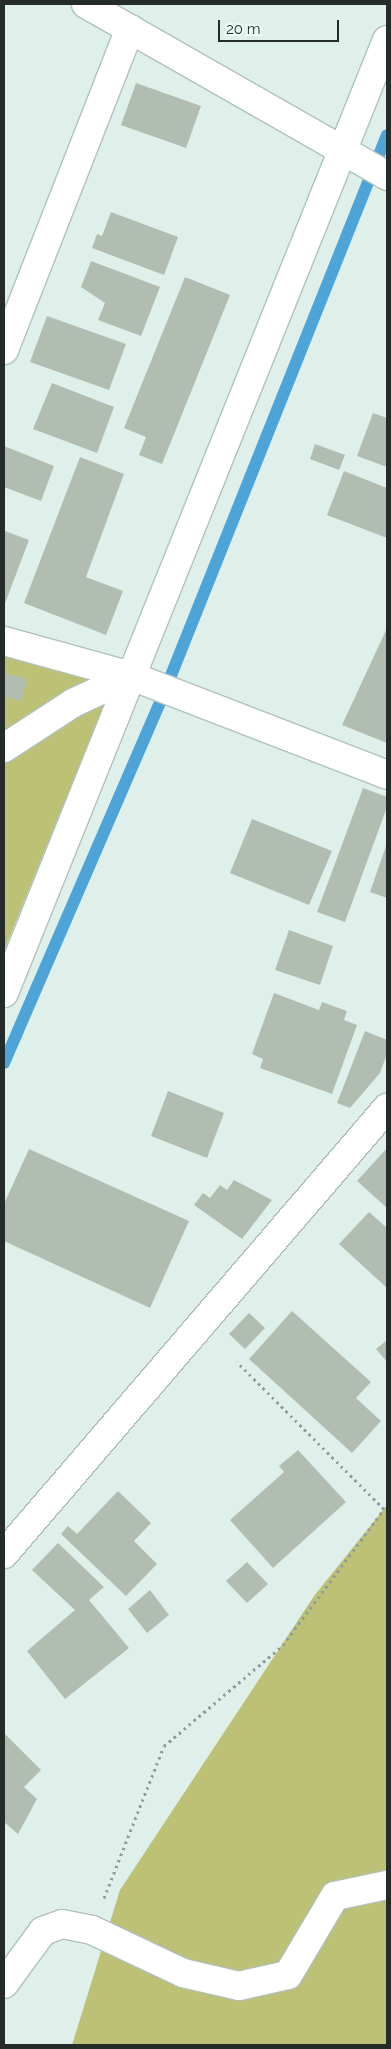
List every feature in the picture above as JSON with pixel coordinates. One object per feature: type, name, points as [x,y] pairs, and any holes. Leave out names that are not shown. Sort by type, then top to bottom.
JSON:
[{"type":"street","points":[[86,4],[387,176]]},
{"type":"street","points":[[4,350],[130,29]]},
{"type":"street","points":[[4,993],[135,677],[347,153],[387,40]]},
{"type":"street","points":[[4,641],[135,677],[387,775]]},
{"type":"street","points":[[4,748],[73,703],[135,677]]},
{"type":"street","points":[[4,1554],[387,1108]]},
{"type":"street","points":[[4,1984],[43,1931],[62,1924],[92,1930],[183,1973],[239,1986],[288,1975],[335,1896],[387,1885]]},
{"type":"path","points":[[92,1930],[164,1746],[283,1645],[384,1509],[236,1362]]},
{"type":"green space","points":[[4,656],[95,676],[106,700],[4,951]]},
{"type":"green space","points":[[387,1505],[387,2045],[72,2045],[120,1890],[314,1596]]},
{"type":"building","points":[[136,83],[201,106],[186,148],[121,125]]},
{"type":"building","points":[[111,212],[178,237],[164,275],[92,248],[97,234],[102,236]]},
{"type":"building","points":[[91,261],[160,287],[141,336],[98,320],[105,303],[81,287]]},
{"type":"building","points":[[185,277],[230,295],[162,464],[139,455],[146,437],[124,428]]},
{"type":"building","points":[[47,316],[126,344],[109,390],[30,362]]},
{"type":"building","points":[[52,383],[114,407],[97,453],[33,429]]},
{"type":"building","points":[[373,413],[387,418],[387,467],[357,456]]},
{"type":"building","points":[[315,444],[345,455],[339,470],[310,459]]},
{"type":"building","points":[[4,446],[54,466],[41,501],[4,487]]},
{"type":"building","points":[[80,457],[124,474],[86,577],[123,591],[106,635],[24,603]]},
{"type":"building","points":[[344,471],[387,488],[387,538],[327,515]]},
{"type":"building","points":[[5,531],[29,540],[4,606],[4,533]]},
{"type":"building","points":[[387,628],[387,743],[342,725]]},
{"type":"building","points":[[4,673],[27,679],[21,701],[6,697]]},
{"type":"building","points":[[363,788],[387,797],[387,807],[345,922],[317,912]]},
{"type":"building","points":[[252,819],[332,851],[309,905],[230,873]]},
{"type":"building","points":[[387,843],[387,898],[370,892]]},
{"type":"building","points":[[289,930],[333,946],[320,985],[275,970]]},
{"type":"building","points":[[274,993],[319,1010],[322,1002],[347,1011],[344,1020],[357,1025],[332,1094],[260,1068],[263,1059],[252,1054]]},
{"type":"building","points":[[365,1031],[387,1040],[387,1054],[380,1073],[350,1108],[337,1103]]},
{"type":"building","points":[[168,1091],[224,1113],[207,1158],[151,1136]]},
{"type":"building","points":[[387,1148],[387,1208],[357,1181]]},
{"type":"building","points":[[29,1149],[189,1221],[150,1308],[4,1241],[4,1204]]},
{"type":"building","points":[[234,1180],[272,1200],[242,1239],[194,1205],[203,1193],[210,1198],[220,1185],[227,1190]]},
{"type":"building","points":[[369,1212],[387,1228],[387,1288],[339,1244]]},
{"type":"building","points":[[292,1311],[371,1382],[356,1398],[381,1421],[352,1453],[249,1359]]},
{"type":"building","points":[[249,1313],[265,1328],[245,1349],[229,1334]]},
{"type":"building","points":[[387,1340],[387,1362],[376,1349]]},
{"type":"building","points":[[298,1450],[346,1502],[273,1568],[230,1520],[284,1472],[279,1466]]},
{"type":"building","points":[[118,1491],[151,1523],[134,1541],[157,1564],[126,1596],[61,1534],[68,1526],[77,1534]]},
{"type":"building","points":[[58,1543],[104,1587],[89,1600],[129,1648],[65,1699],[27,1651],[75,1610],[32,1570]]},
{"type":"building","points":[[247,1562],[268,1584],[247,1603],[226,1581]]},
{"type":"building","points":[[150,1590],[169,1615],[147,1633],[128,1609]]},
{"type":"building","points":[[4,1733],[41,1770],[24,1787],[37,1799],[18,1834],[4,1822]]},
{"type":"waterway","points":[[4,1063],[162,698],[387,135]]}]
